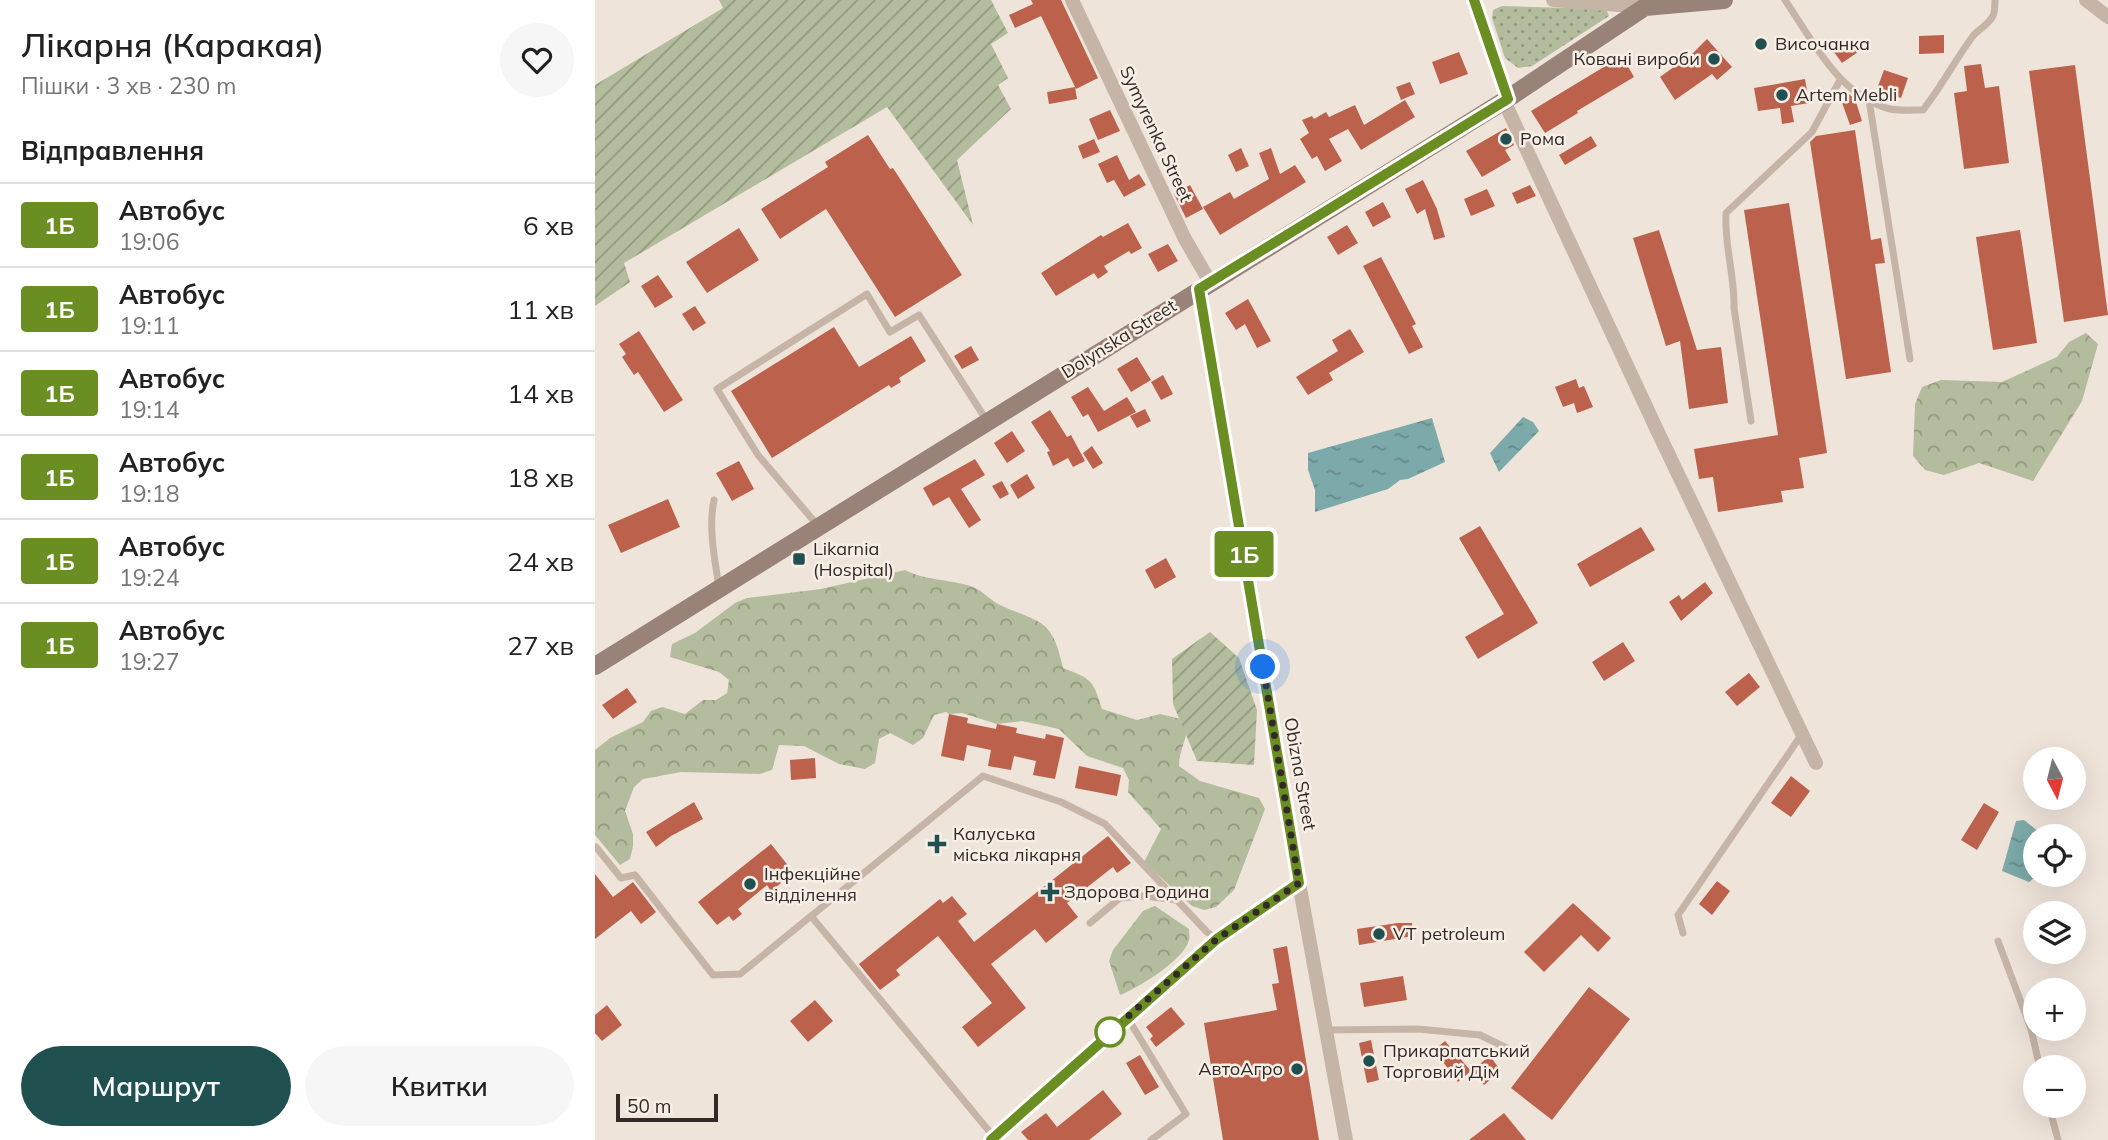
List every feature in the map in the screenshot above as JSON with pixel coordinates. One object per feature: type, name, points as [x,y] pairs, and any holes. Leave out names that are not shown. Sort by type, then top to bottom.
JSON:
[{"type":"main road","name":"Dolynska Street","points":[[595,666],[1506,100],[1645,7],[1724,0]]},
{"type":"street","name":"Symyrenka Street","points":[[1072,0],[1205,286]]},
{"type":"street","points":[[1474,0],[1506,100],[1656,428],[1816,763]]},
{"type":"street","points":[[1553,0],[1645,7]]},
{"type":"street","points":[[2086,0],[2108,17]]},
{"type":"street","name":"Obizna Street","points":[[1205,286],[1299,883],[1346,1140]]},
{"type":"street","points":[[993,1138],[1217,939],[1299,883]]},
{"type":"lane","points":[[1785,0],[1840,80],[1870,100],[1891,109],[1923,110],[1943,85],[1959,55],[1976,33],[1988,23],[1994,13],[1995,0]]},
{"type":"lane","points":[[1751,421],[1734,308],[1725,229],[1726,214],[1812,132],[1840,80]]},
{"type":"lane","points":[[1870,100],[1910,359]]},
{"type":"lane","points":[[819,527],[758,455],[717,389],[867,294],[890,332],[919,315],[987,421]]},
{"type":"lane","points":[[714,500],[711,513],[712,538],[719,589]]},
{"type":"lane","points":[[1683,933],[1678,915],[1802,734]]},
{"type":"lane","points":[[596,847],[621,878],[635,876],[713,975],[740,974],[983,776],[1061,802],[1105,824],[1217,939]]},
{"type":"lane","points":[[1090,923],[1120,898],[1145,896],[1177,900]]},
{"type":"lane","points":[[811,916],[993,1138]]},
{"type":"lane","points":[[1998,941],[2031,1029],[2037,1055]]},
{"type":"lane","points":[[1127,1017],[1186,1114],[1151,1140]]},
{"type":"lane","points":[[1326,1030],[1418,1029],[1480,1035],[1523,1056]]},
{"type":"lane","points":[[2052,1118],[2058,1140]]},
{"type":"green space","points":[[719,0],[991,0],[1008,33],[991,44],[1008,78],[998,85],[1011,109],[957,160],[973,225],[887,107],[624,263],[630,282],[595,306],[595,85],[723,8]]},
{"type":"green space","points":[[1502,6],[1606,9],[1609,16],[1532,66],[1518,68],[1505,58],[1492,18],[1493,10]]},
{"type":"green space","points":[[2086,333],[2098,344],[2082,401],[2033,481],[1979,463],[1944,475],[1925,470],[1913,456],[1915,404],[1922,387],[1941,380],[2002,382],[2057,357],[2069,342]]},
{"type":"green space","points":[[905,570],[973,587],[1000,605],[1043,625],[1054,640],[1063,668],[1090,682],[1102,709],[1137,720],[1160,714],[1185,720],[1186,732],[1179,766],[1200,781],[1259,798],[1265,809],[1234,890],[1216,907],[1204,910],[1192,906],[1144,862],[1161,829],[1128,792],[1129,780],[1123,768],[1087,756],[1059,729],[1022,721],[997,724],[962,713],[946,712],[934,715],[923,738],[913,745],[890,733],[879,739],[875,763],[865,769],[839,764],[804,746],[779,745],[772,770],[760,774],[681,772],[643,779],[634,787],[625,811],[633,834],[633,846],[630,859],[620,865],[595,835],[595,750],[610,738],[643,722],[651,711],[662,707],[685,714],[703,700],[716,700],[727,693],[729,680],[719,672],[670,657],[672,644],[695,633],[735,603],[747,598],[821,589]]},
{"type":"green space","points":[[1210,632],[1239,658],[1257,710],[1254,765],[1197,761],[1173,704],[1172,659]]},
{"type":"green space","points":[[1155,906],[1189,929],[1189,940],[1170,964],[1120,995],[1109,961],[1113,950],[1143,911]]},
{"type":"water","points":[[1523,417],[1533,422],[1539,431],[1499,472],[1490,453]]},
{"type":"water","points":[[1432,418],[1445,462],[1400,480],[1388,489],[1315,512],[1315,490],[1308,470],[1308,453]]},
{"type":"water","points":[[2024,820],[2029,824],[2023,824],[2023,880],[2002,871],[2016,821]]},
{"type":"building","points":[[1031,0],[1061,0],[1098,78],[1076,89],[1041,16],[1015,28],[1009,15],[1033,4]]},
{"type":"building","points":[[1944,35],[1944,53],[1919,54],[1919,36]]},
{"type":"building","points":[[1707,39],[1732,67],[1717,80],[1712,74],[1675,100],[1660,77]]},
{"type":"building","points":[[1850,41],[1858,52],[1842,63],[1834,52]]},
{"type":"building","points":[[1459,52],[1468,74],[1440,84],[1432,62]]},
{"type":"building","points":[[1622,56],[1634,77],[1545,133],[1531,111]]},
{"type":"building","points":[[1981,64],[1985,88],[1999,86],[2009,163],[1964,169],[1954,93],[1967,91],[1964,66]]},
{"type":"building","points":[[2075,65],[2108,315],[2064,322],[2029,71]]},
{"type":"building","points":[[1884,70],[1908,78],[1901,98],[1877,89]]},
{"type":"building","name":"Artem Mebli","points":[[1805,79],[1809,103],[1791,106],[1794,122],[1782,124],[1780,108],[1758,111],[1754,88]]},
{"type":"building","points":[[1410,82],[1415,94],[1401,100],[1396,87]]},
{"type":"building","points":[[1075,87],[1077,99],[1049,104],[1047,92]]},
{"type":"building","points":[[1845,91],[1855,99],[1862,121],[1850,125],[1839,94]]},
{"type":"building","points":[[1405,100],[1415,117],[1361,150],[1348,129],[1329,139],[1342,161],[1325,171],[1317,156],[1312,159],[1300,139],[1309,133],[1302,120],[1312,116],[1314,119],[1326,112],[1329,117],[1355,105],[1364,125]]},
{"type":"building","points":[[1110,110],[1120,131],[1098,140],[1089,119]]},
{"type":"building","points":[[1506,128],[1514,145],[1505,150],[1511,160],[1482,177],[1466,151]]},
{"type":"building","points":[[1855,130],[1871,240],[1881,238],[1885,263],[1875,264],[1891,372],[1846,379],[1810,142],[1816,136]]},
{"type":"building","points":[[868,135],[890,169],[893,168],[962,275],[895,317],[826,209],[780,239],[761,209],[828,167],[825,162]]},
{"type":"building","points":[[1591,136],[1597,146],[1565,165],[1559,155]]},
{"type":"building","points":[[1094,139],[1100,152],[1083,159],[1078,146]]},
{"type":"building","points":[[1241,148],[1249,166],[1236,172],[1228,155]]},
{"type":"building","points":[[1271,148],[1280,174],[1295,165],[1306,182],[1220,235],[1203,207],[1230,192],[1234,199],[1269,179],[1259,153]]},
{"type":"building","points":[[1117,155],[1129,180],[1139,174],[1146,185],[1124,197],[1114,180],[1107,183],[1098,164]]},
{"type":"building","points":[[1423,180],[1437,209],[1445,237],[1434,240],[1425,209],[1417,214],[1405,189]]},
{"type":"building","points":[[1190,185],[1203,209],[1186,218],[1174,194]]},
{"type":"building","points":[[1530,185],[1536,196],[1517,204],[1512,193]]},
{"type":"building","points":[[1487,189],[1495,206],[1471,216],[1464,199]]},
{"type":"building","points":[[1383,202],[1391,217],[1373,227],[1365,212]]},
{"type":"building","points":[[1789,203],[1827,453],[1799,458],[1804,488],[1781,491],[1783,502],[1718,512],[1713,477],[1699,479],[1694,449],[1778,435],[1744,210]]},
{"type":"building","points":[[1128,223],[1142,248],[1131,254],[1129,251],[1104,266],[1108,272],[1098,279],[1094,273],[1056,296],[1041,273],[1101,235],[1103,237]]},
{"type":"building","points":[[1347,225],[1358,243],[1338,255],[1327,237]]},
{"type":"building","points":[[739,228],[759,260],[707,293],[686,262]]},
{"type":"building","points":[[1659,230],[1697,350],[1721,347],[1728,403],[1689,409],[1680,341],[1666,346],[1633,238]]},
{"type":"building","points":[[2020,230],[2037,343],[1993,350],[1976,237]]},
{"type":"building","points":[[1168,244],[1178,261],[1158,272],[1148,254]]},
{"type":"building","points":[[1381,257],[1416,324],[1412,326],[1423,347],[1409,354],[1363,266]]},
{"type":"building","points":[[658,275],[673,297],[655,308],[641,286]]},
{"type":"building","points":[[1248,299],[1271,341],[1257,348],[1245,324],[1236,330],[1225,313]]},
{"type":"building","points":[[695,306],[706,323],[693,331],[682,314]]},
{"type":"building","points":[[834,327],[859,367],[911,336],[926,361],[899,378],[901,382],[891,388],[889,385],[772,458],[731,391]]},
{"type":"building","points":[[1350,329],[1364,352],[1329,373],[1333,380],[1308,395],[1296,377],[1338,351],[1332,340]]},
{"type":"building","points":[[639,331],[683,400],[664,412],[638,372],[634,375],[622,357],[626,354],[619,344]]},
{"type":"building","points":[[971,346],[979,360],[962,369],[954,356]]},
{"type":"building","points":[[1137,357],[1151,380],[1131,392],[1117,369]]},
{"type":"building","points":[[1163,375],[1173,394],[1161,400],[1151,382]]},
{"type":"building","points":[[1576,379],[1579,388],[1584,386],[1593,407],[1577,413],[1574,403],[1563,407],[1555,387]]},
{"type":"building","points":[[1088,387],[1104,411],[1127,397],[1136,412],[1098,432],[1088,414],[1083,417],[1071,397]]},
{"type":"building","points":[[1145,409],[1151,421],[1137,428],[1130,416]]},
{"type":"building","points":[[1050,410],[1067,437],[1071,435],[1085,461],[1073,467],[1068,458],[1053,466],[1047,452],[1050,451],[1031,422]]},
{"type":"building","points":[[1012,431],[1025,451],[1007,463],[994,443]]},
{"type":"building","points":[[1092,446],[1103,463],[1093,469],[1083,453]]},
{"type":"building","points":[[975,459],[985,475],[961,489],[981,520],[969,528],[949,497],[933,506],[923,488]]},
{"type":"building","points":[[739,461],[754,489],[732,501],[716,473]]},
{"type":"building","points":[[1027,474],[1035,488],[1018,499],[1010,485]]},
{"type":"building","points":[[1002,481],[1009,494],[1000,499],[992,486]]},
{"type":"building","points":[[668,499],[680,527],[621,553],[608,525]]},
{"type":"building","points":[[1480,526],[1538,623],[1478,659],[1465,637],[1504,614],[1459,538]]},
{"type":"building","points":[[1641,527],[1655,550],[1590,587],[1577,564]]},
{"type":"building","points":[[1166,558],[1176,577],[1155,589],[1145,570]]},
{"type":"building","points":[[1705,582],[1713,593],[1681,621],[1669,602],[1679,595],[1682,600]]},
{"type":"building","points":[[1623,642],[1635,661],[1604,681],[1592,662]]},
{"type":"building","points":[[1749,673],[1760,687],[1737,706],[1725,692]]},
{"type":"building","points":[[627,688],[637,702],[613,719],[602,705]]},
{"type":"building","points":[[949,714],[968,718],[967,723],[996,729],[997,724],[1017,728],[1016,733],[1045,739],[1046,734],[1064,738],[1055,779],[1033,775],[1036,761],[1014,756],[1011,770],[988,766],[991,750],[967,745],[964,761],[941,756]]},
{"type":"building","points":[[815,758],[816,778],[791,780],[790,760]]},
{"type":"building","points":[[1079,766],[1121,775],[1117,796],[1075,788]]},
{"type":"building","points":[[1791,776],[1810,791],[1791,817],[1771,803]]},
{"type":"building","points":[[694,802],[703,819],[656,847],[646,832]]},
{"type":"building","points":[[1984,803],[1999,812],[1977,850],[1961,840]]},
{"type":"building","points":[[1108,836],[1131,863],[1117,873],[1113,867],[1067,903],[1078,917],[1046,943],[1035,929],[991,964],[1026,1008],[978,1047],[962,1027],[992,1003],[938,936],[896,970],[900,975],[880,990],[859,964],[940,899],[943,903],[952,896],[967,914],[958,921],[974,942]]},
{"type":"building","name":"Інфекційне відділення","points":[[771,844],[790,868],[776,878],[781,883],[771,891],[767,885],[738,909],[742,914],[733,921],[729,916],[717,925],[698,902]]},
{"type":"building","points":[[595,874],[613,897],[633,882],[656,912],[641,924],[631,911],[595,939]]},
{"type":"building","points":[[1717,881],[1730,891],[1712,915],[1699,904]]},
{"type":"building","points":[[1573,903],[1611,938],[1598,952],[1581,935],[1544,972],[1524,952]]},
{"type":"building","points":[[1412,923],[1413,936],[1359,945],[1357,929]]},
{"type":"building","points":[[1287,946],[1319,1140],[1223,1140],[1204,1023],[1277,1010],[1272,984],[1279,983],[1273,949]]},
{"type":"building","points":[[1403,976],[1407,1000],[1364,1007],[1360,983]]},
{"type":"building","points":[[1589,987],[1630,1019],[1552,1120],[1511,1088]]},
{"type":"building","points":[[815,1000],[833,1021],[808,1042],[790,1021]]},
{"type":"building","points":[[607,1005],[622,1025],[602,1041],[595,1033],[595,1015]]},
{"type":"building","points":[[1171,1007],[1185,1024],[1156,1047],[1150,1039],[1153,1036],[1146,1027]]},
{"type":"building","name":"Прикарпатський Торговий Дім","points":[[1371,1040],[1379,1080],[1367,1083],[1359,1043]]},
{"type":"building","points":[[1445,1041],[1471,1071],[1458,1082],[1434,1050]]},
{"type":"building","points":[[1140,1055],[1159,1087],[1145,1095],[1126,1063]]},
{"type":"building","points":[[1490,1056],[1501,1071],[1484,1085],[1472,1070]]},
{"type":"building","points":[[1103,1090],[1122,1114],[1089,1140],[1028,1140],[1021,1132],[1046,1113],[1057,1127]]},
{"type":"building","points":[[1504,1113],[1526,1140],[1469,1140]]},
{"type":"bus line","name":"1Б","points":[[991,1140],[1217,939],[1299,883],[1199,289],[1508,99],[1474,0]]},
{"type":"place","name":"Височанка","points":[[1761,44]]},
{"type":"place","name":"Ковані вироби","points":[[1714,59]]},
{"type":"place","name":"Artem Mebli","points":[[1782,95]]},
{"type":"place","name":"Рома","points":[[1506,139]]},
{"type":"place","name":"Likarnia (Hospital)","points":[[799,559]]},
{"type":"place","name":"Калуська міська лікарня","points":[[937,844]]},
{"type":"place","name":"Інфекційне відділення","points":[[750,884]]},
{"type":"place","name":"Здорова Родина","points":[[1050,892]]},
{"type":"place","name":"VT petroleum","points":[[1379,934]]},
{"type":"place","name":"Прикарпатський Торговий Дім","points":[[1369,1061]]},
{"type":"place","name":"АвтоАгро","points":[[1297,1069]]},
{"type":"route","points":[[1110,1032],[1217,939],[1299,883],[1263,667]]}]
